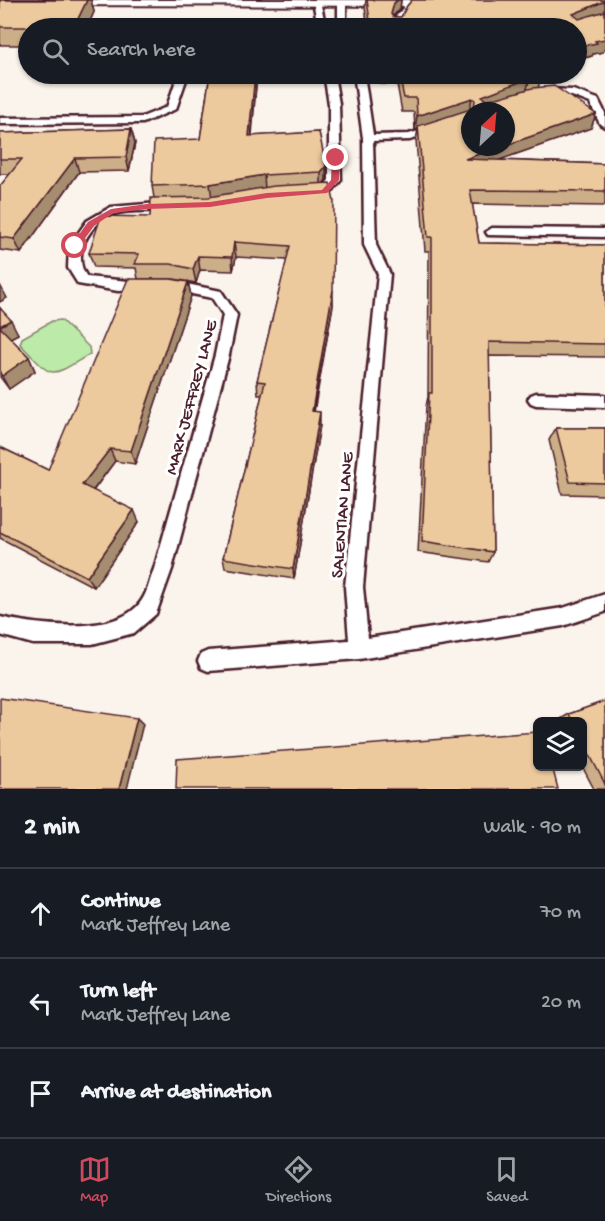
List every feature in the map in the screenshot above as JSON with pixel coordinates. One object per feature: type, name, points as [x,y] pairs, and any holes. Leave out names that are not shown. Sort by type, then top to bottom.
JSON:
[{"type":"street","points":[[0,0],[472,1]]},
{"type":"lane","points":[[342,0],[342,18]]},
{"type":"lane","points":[[316,1],[320,18]]},
{"type":"lane","points":[[399,18],[408,8],[405,1]]},
{"type":"lane","points":[[0,121],[143,120],[171,109],[180,84]]},
{"type":"lane","points":[[301,193],[325,192],[335,180],[334,104],[331,84]]},
{"type":"lane","name":"SALENTIAN LANE","points":[[359,649],[354,587],[384,274],[370,245],[368,138],[360,84]]},
{"type":"lane","points":[[538,95],[548,92],[573,93],[594,101],[605,124]]},
{"type":"lane","points":[[368,138],[410,137],[461,120]]},
{"type":"lane","name":"MARK JEFFREY LANE","points":[[0,626],[33,634],[93,634],[127,626],[148,607],[163,569],[222,355],[230,315],[216,294],[174,286],[118,286],[83,281],[74,268],[75,246],[91,224],[111,211],[178,206]]},
{"type":"lane","points":[[492,231],[605,233]]},
{"type":"lane","points":[[536,399],[605,401]]},
{"type":"lane","points":[[208,662],[359,649],[563,617],[605,603]]},
{"type":"green space","points":[[61,320],[89,347],[90,354],[66,368],[52,372],[46,370],[20,344],[22,338],[52,321]]},
{"type":"building","points":[[0,0],[87,0],[78,18],[18,18],[18,27],[0,27]]},
{"type":"building","points":[[367,0],[398,0],[394,3],[391,14],[393,17],[401,17],[412,0],[605,0],[573,14],[578,18],[370,18]]},
{"type":"building","points":[[605,11],[605,39],[595,41],[597,43],[587,45],[587,18],[582,18]]},
{"type":"building","points":[[208,84],[254,84],[249,136],[319,132],[326,166],[321,172],[264,175],[210,184],[152,186],[154,141],[200,139]]},
{"type":"building","points":[[401,84],[514,84],[482,96],[484,99],[497,98],[532,88],[554,86],[596,114],[515,142],[515,102],[475,102],[472,98],[417,116],[416,98],[404,98]]},
{"type":"building","points":[[461,112],[461,156],[474,156],[465,159],[605,164],[605,191],[470,190],[479,243],[605,245],[605,344],[489,342],[493,552],[422,541],[429,393],[432,393],[432,237],[428,237],[418,126]]},
{"type":"building","points":[[131,129],[126,157],[75,158],[14,239],[0,237],[0,186],[22,159],[0,159],[0,133]]},
{"type":"building","points":[[330,183],[334,201],[333,290],[312,411],[320,412],[293,569],[223,558],[265,382],[257,381],[290,246],[234,242],[232,257],[198,256],[193,269],[171,264],[135,264],[139,254],[89,253],[101,216],[150,217],[151,198],[209,197],[274,186]]},
{"type":"building","points":[[128,279],[171,279],[188,282],[131,451],[110,449],[82,485],[134,510],[87,577],[0,532],[0,447],[48,470]]},
{"type":"building","points":[[0,308],[11,320],[0,326]]},
{"type":"building","points":[[0,327],[29,357],[2,376],[0,373]]},
{"type":"building","points":[[556,428],[605,428],[605,483],[570,482]]},
{"type":"building","points":[[0,698],[137,718],[119,789],[0,789]]},
{"type":"building","points":[[605,701],[605,784],[587,750],[587,717],[570,717],[569,714]]},
{"type":"building","points":[[533,732],[533,771],[553,771],[558,789],[176,789],[177,759]]},
{"type":"route","points":[[75,246],[91,224],[111,211],[147,206],[210,205],[267,195],[325,192],[335,180],[336,158]]}]
